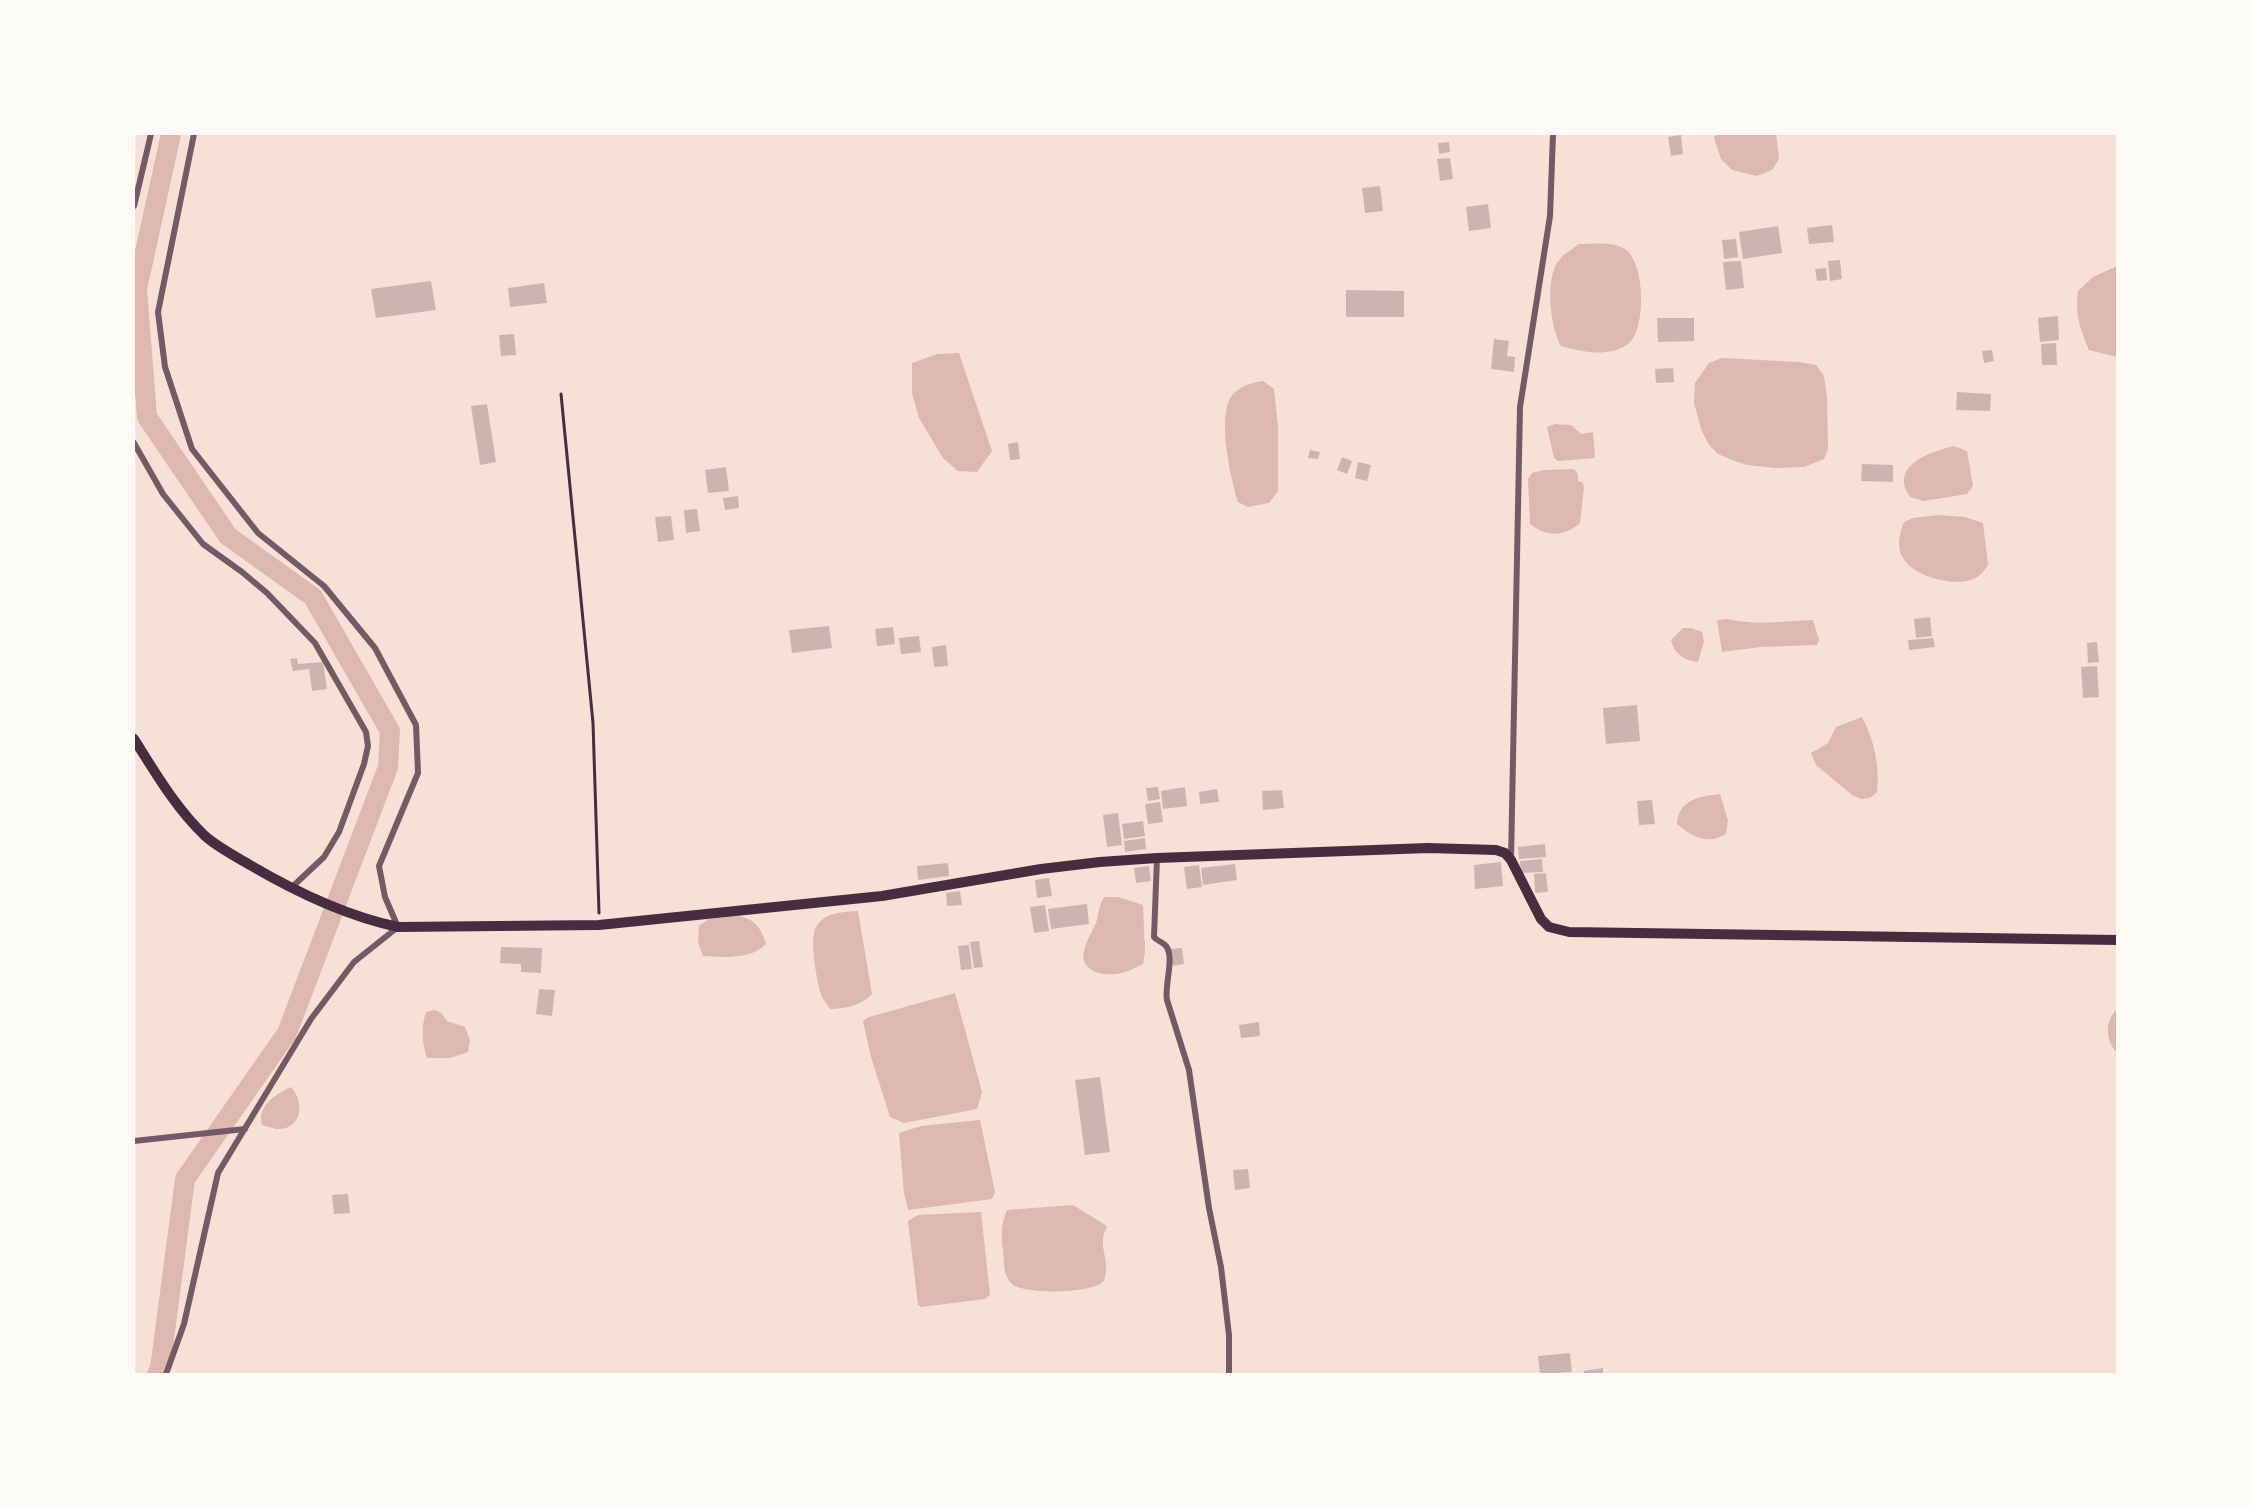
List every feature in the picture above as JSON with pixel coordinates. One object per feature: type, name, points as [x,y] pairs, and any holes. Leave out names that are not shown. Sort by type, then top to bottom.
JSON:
[{"type":"main road","points":[[134,739],[171,797],[205,836],[231,854],[294,890],[376,922],[398,927],[599,925],[882,896],[1041,869],[1157,858],[1428,848],[1496,850],[1505,853],[1511,860],[1541,919],[1549,927],[1569,932],[2118,940]]},
{"type":"street","points":[[134,206],[151,134]]},
{"type":"street","points":[[166,1374],[184,1324],[218,1173],[311,1018],[354,962],[398,927],[385,897],[379,866],[418,773],[416,725],[375,648],[324,586],[258,533],[192,449],[165,367],[158,312],[194,134]]},
{"type":"street","points":[[1511,860],[1520,407],[1550,216],[1553,134]]},
{"type":"street","points":[[134,443],[163,494],[203,544],[267,593],[315,643],[366,732],[368,746],[364,764],[339,832],[324,857],[294,890]]},
{"type":"street","points":[[1157,858],[1154,937],[1168,950],[1168,978],[1165,989],[1189,1070],[1209,1208],[1221,1267],[1229,1335],[1229,1374]]},
{"type":"street","points":[[134,1141],[245,1129]]},
{"type":"path","points":[[561,394],[593,723],[599,925]]},
{"type":"shaded area","points":[[1715,134],[1776,134],[1779,159],[1772,170],[1757,176],[1732,170],[1721,159],[1714,138]]},
{"type":"shaded area","points":[[1602,243],[1620,246],[1632,256],[1637,267],[1641,311],[1634,336],[1628,344],[1621,348],[1604,352],[1586,352],[1561,346],[1557,338],[1550,302],[1552,277],[1560,259],[1579,244]]},
{"type":"shaded area","points":[[2117,266],[2117,357],[2089,350],[2077,307],[2078,291],[2093,277]]},
{"type":"shaded area","points":[[959,353],[992,451],[977,472],[958,471],[943,458],[919,418],[912,393],[912,363],[937,354]]},
{"type":"shaded area","points":[[1722,358],[1816,365],[1824,376],[1827,397],[1828,449],[1824,459],[1804,467],[1775,468],[1747,465],[1718,454],[1709,445],[1701,429],[1694,403],[1695,383],[1709,363]]},
{"type":"shaded area","points":[[1263,381],[1274,389],[1278,426],[1278,491],[1269,503],[1248,507],[1238,502],[1235,491],[1226,446],[1226,414],[1228,402],[1234,393],[1248,385]]},
{"type":"shaded area","points":[[1555,424],[1571,425],[1581,434],[1593,432],[1595,458],[1558,461],[1554,458],[1547,427]]},
{"type":"shaded area","points":[[1954,446],[1967,451],[1973,486],[1967,494],[1924,501],[1910,497],[1904,482],[1910,466],[1924,456]]},
{"type":"shaded area","points":[[1574,469],[1578,474],[1578,481],[1582,482],[1584,487],[1580,523],[1568,531],[1555,534],[1542,531],[1530,524],[1528,479],[1532,473],[1544,470]]},
{"type":"shaded area","points":[[1938,515],[1965,517],[1983,523],[1988,565],[1977,577],[1959,582],[1939,580],[1920,573],[1905,561],[1899,546],[1904,522],[1913,518]]},
{"type":"shaded area","points":[[1717,620],[1759,623],[1813,620],[1819,640],[1817,645],[1761,647],[1722,652]]},
{"type":"shaded area","points":[[1683,628],[1702,632],[1704,642],[1698,662],[1681,656],[1672,645],[1671,640]]},
{"type":"shaded area","points":[[1862,717],[1875,753],[1878,783],[1877,792],[1870,798],[1861,799],[1852,795],[1816,765],[1811,753],[1828,743],[1836,727]]},
{"type":"shaded area","points":[[1720,794],[1728,820],[1726,834],[1713,839],[1700,838],[1688,833],[1677,824],[1681,809],[1686,804],[1698,798]]},
{"type":"shaded area","points":[[1104,897],[1118,897],[1143,905],[1145,951],[1143,964],[1120,973],[1098,973],[1088,967],[1083,958]]},
{"type":"shaded area","points":[[858,911],[872,994],[853,1006],[830,1009],[822,997],[818,982],[814,962],[814,933],[824,918]]},
{"type":"shaded area","points":[[739,916],[757,925],[766,944],[753,953],[745,955],[703,956],[698,942],[699,926],[709,919]]},
{"type":"shaded area","points":[[955,993],[982,1092],[977,1109],[904,1123],[890,1117],[871,1057],[863,1021],[869,1017]]},
{"type":"shaded area","points":[[435,1010],[441,1013],[447,1021],[465,1027],[470,1040],[468,1052],[450,1058],[427,1058],[423,1041],[423,1023],[426,1012]]},
{"type":"shaded area","points":[[2117,1011],[2117,1051],[2108,1036],[2108,1026]]},
{"type":"shaded area","points":[[291,1087],[298,1101],[296,1121],[291,1126],[276,1129],[262,1125],[261,1118],[265,1106],[279,1093]]},
{"type":"shaded area","points":[[980,1120],[995,1192],[992,1199],[908,1210],[904,1193],[899,1133],[921,1126]]},
{"type":"shaded area","points":[[1073,1205],[1107,1226],[1103,1236],[1106,1265],[1104,1280],[1099,1285],[1088,1288],[1060,1291],[1030,1290],[1012,1284],[1005,1273],[1002,1239],[1007,1210]]},
{"type":"shaded area","points":[[981,1212],[990,1295],[985,1299],[921,1307],[918,1305],[908,1221],[918,1215]]},
{"type":"building","points":[[1681,135],[1683,154],[1671,156],[1668,137]]},
{"type":"building","points":[[1449,142],[1450,152],[1439,154],[1438,143]]},
{"type":"building","points":[[1450,158],[1453,179],[1440,181],[1437,159]]},
{"type":"building","points":[[1380,186],[1383,211],[1365,213],[1362,188]]},
{"type":"building","points":[[1488,204],[1491,228],[1469,231],[1466,207]]},
{"type":"building","points":[[1832,225],[1834,242],[1809,244],[1807,228]]},
{"type":"building","points":[[1778,226],[1782,253],[1743,259],[1739,232]]},
{"type":"building","points":[[1736,239],[1738,257],[1724,259],[1722,240]]},
{"type":"building","points":[[1840,260],[1842,279],[1830,281],[1828,261]]},
{"type":"building","points":[[1741,261],[1744,288],[1726,290],[1723,262]]},
{"type":"building","points":[[1826,268],[1827,280],[1817,281],[1815,269]]},
{"type":"building","points":[[431,281],[436,310],[376,318],[371,289]]},
{"type":"building","points":[[544,283],[547,303],[510,307],[508,288]]},
{"type":"building","points":[[1346,290],[1404,291],[1404,317],[1346,317]]},
{"type":"building","points":[[2058,316],[2059,340],[2040,342],[2038,318]]},
{"type":"building","points":[[1657,318],[1694,318],[1694,341],[1658,342]]},
{"type":"building","points":[[514,334],[516,355],[501,356],[499,335]]},
{"type":"building","points":[[1494,339],[1509,341],[1507,356],[1515,357],[1514,372],[1491,369]]},
{"type":"building","points":[[2056,343],[2057,365],[2042,365],[2041,344]]},
{"type":"building","points":[[1992,350],[1994,361],[1984,363],[1982,351]]},
{"type":"building","points":[[1673,368],[1674,382],[1656,383],[1655,369]]},
{"type":"building","points":[[1957,392],[1991,394],[1990,411],[1956,410]]},
{"type":"building","points":[[487,404],[496,462],[480,465],[471,406]]},
{"type":"building","points":[[1018,442],[1020,459],[1010,460],[1008,444]]},
{"type":"building","points":[[1310,450],[1320,452],[1318,459],[1308,458]]},
{"type":"building","points":[[1342,457],[1352,461],[1347,474],[1337,470]]},
{"type":"building","points":[[1358,462],[1371,465],[1367,481],[1355,478]]},
{"type":"building","points":[[1862,464],[1893,465],[1893,482],[1861,481]]},
{"type":"building","points":[[726,467],[729,491],[708,493],[705,470]]},
{"type":"building","points":[[738,496],[739,508],[725,510],[723,498]]},
{"type":"building","points":[[697,509],[700,531],[686,533],[684,510]]},
{"type":"building","points":[[671,516],[674,540],[658,542],[655,517]]},
{"type":"building","points":[[1930,617],[1932,636],[1916,638],[1914,619]]},
{"type":"building","points":[[829,626],[832,648],[792,653],[789,630]]},
{"type":"building","points":[[893,627],[895,644],[877,646],[875,629]]},
{"type":"building","points":[[919,636],[921,652],[901,654],[899,638]]},
{"type":"building","points":[[1933,638],[1935,647],[1909,650],[1908,640]]},
{"type":"building","points":[[2097,642],[2099,662],[2088,663],[2087,643]]},
{"type":"building","points":[[946,645],[948,666],[934,667],[932,647]]},
{"type":"building","points":[[297,658],[298,664],[323,662],[327,689],[312,691],[309,669],[293,671],[290,659]]},
{"type":"building","points":[[2097,666],[2099,697],[2083,698],[2081,667]]},
{"type":"building","points":[[1637,705],[1640,741],[1606,744],[1603,708]]},
{"type":"building","points":[[1158,787],[1160,799],[1148,801],[1146,788]]},
{"type":"building","points":[[1185,787],[1187,806],[1163,809],[1161,791]]},
{"type":"building","points":[[1217,789],[1219,802],[1200,804],[1199,792]]},
{"type":"building","points":[[1282,790],[1284,808],[1263,810],[1262,791]]},
{"type":"building","points":[[1652,800],[1655,824],[1639,825],[1637,801]]},
{"type":"building","points":[[1160,802],[1163,822],[1148,824],[1145,804]]},
{"type":"building","points":[[1118,813],[1122,845],[1107,847],[1103,815]]},
{"type":"building","points":[[1143,821],[1145,836],[1124,839],[1122,824]]},
{"type":"building","points":[[1145,838],[1146,849],[1125,852],[1124,841]]},
{"type":"building","points":[[1545,844],[1546,857],[1519,859],[1518,847]]},
{"type":"building","points":[[1542,859],[1543,872],[1521,873],[1520,861]]},
{"type":"building","points":[[1501,862],[1503,886],[1475,889],[1474,865]]},
{"type":"building","points":[[948,863],[949,876],[918,880],[917,866]]},
{"type":"building","points":[[1235,864],[1237,880],[1203,885],[1201,868]]},
{"type":"building","points":[[1199,865],[1202,887],[1187,889],[1184,867]]},
{"type":"building","points":[[1149,866],[1151,881],[1136,883],[1134,868]]},
{"type":"building","points":[[1546,873],[1548,892],[1535,893],[1534,874]]},
{"type":"building","points":[[1049,878],[1052,896],[1037,898],[1035,880]]},
{"type":"building","points":[[960,891],[962,905],[947,906],[946,893]]},
{"type":"building","points":[[1087,904],[1089,924],[1051,929],[1048,909]]},
{"type":"building","points":[[1045,905],[1049,931],[1034,933],[1030,907]]},
{"type":"building","points":[[979,941],[983,967],[974,968],[970,942]]},
{"type":"building","points":[[969,945],[972,969],[961,970],[958,946]]},
{"type":"building","points":[[501,947],[542,948],[541,973],[521,972],[521,964],[500,963]]},
{"type":"building","points":[[1182,948],[1184,964],[1171,966],[1170,949]]},
{"type":"building","points":[[539,989],[555,990],[552,1016],[536,1014]]},
{"type":"building","points":[[1259,1022],[1260,1036],[1241,1038],[1239,1025]]},
{"type":"building","points":[[1100,1077],[1110,1152],[1085,1155],[1075,1080]]},
{"type":"building","points":[[1248,1169],[1250,1188],[1235,1190],[1233,1170]]},
{"type":"building","points":[[348,1194],[350,1213],[334,1214],[332,1195]]},
{"type":"building","points":[[1570,1353],[1572,1372],[1540,1374],[1538,1356]]},
{"type":"building","points":[[1603,1368],[1603,1374],[1584,1374],[1584,1371]]},
{"type":"waterway","points":[[157,1374],[160,1369],[185,1179],[287,1033],[388,767],[390,731],[313,597],[228,536],[147,417],[137,289],[171,134]]}]
